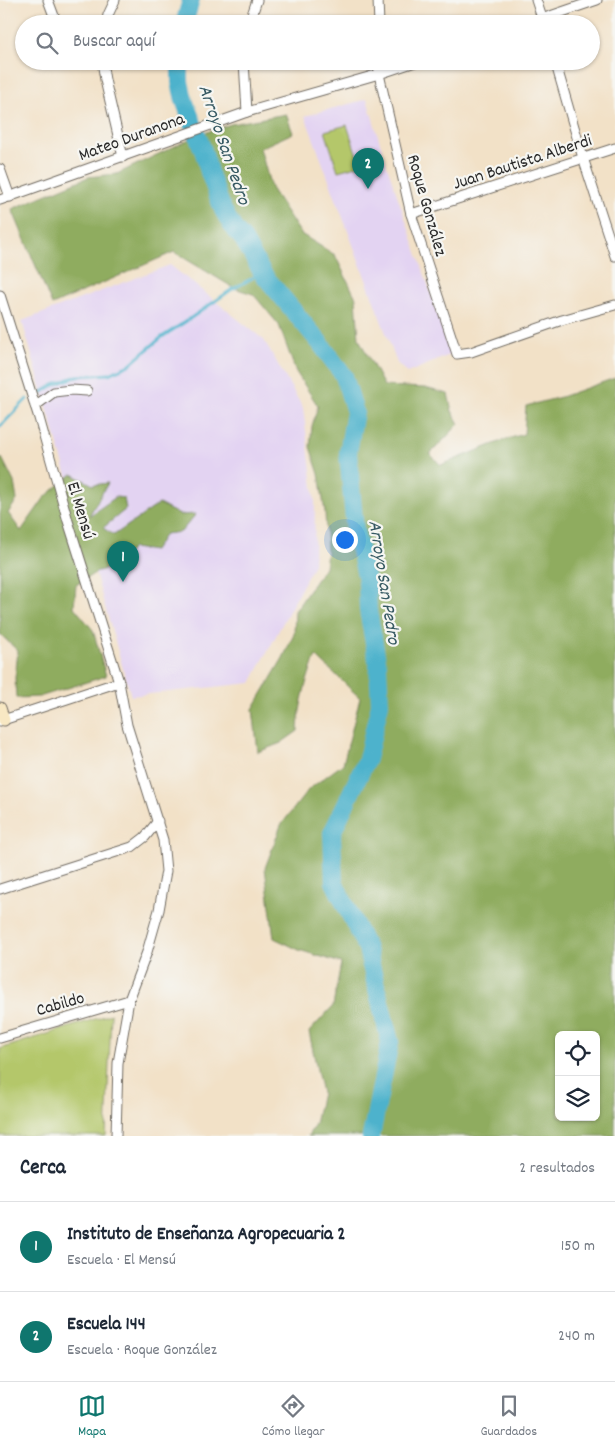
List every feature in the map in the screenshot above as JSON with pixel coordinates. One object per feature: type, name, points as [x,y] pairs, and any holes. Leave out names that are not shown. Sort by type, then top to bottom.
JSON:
[{"type":"main road","points":[[0,708],[2,720]]},
{"type":"street","points":[[48,0],[54,15]]},
{"type":"street","points":[[108,15],[115,0]]},
{"type":"street","points":[[252,15],[257,0]]},
{"type":"street","points":[[378,0],[379,15]]},
{"type":"street","points":[[536,0],[541,15]]},
{"type":"street","points":[[558,15],[597,0]]},
{"type":"street","points":[[103,70],[123,156]]},
{"type":"street","points":[[245,70],[247,112]]},
{"type":"street","name":"Roque González","points":[[379,70],[411,214],[457,354],[471,352],[562,320],[615,304]]},
{"type":"street","name":"Mateo Duranona","points":[[0,200],[247,112],[391,70]]},
{"type":"street","points":[[558,70],[583,158],[615,256]]},
{"type":"street","name":"Juan Bautista Alberdi","points":[[411,214],[615,148]]},
{"type":"street","points":[[0,169],[10,197]]},
{"type":"street","name":"El Mensú","points":[[0,295],[119,682],[127,725],[163,840],[166,872],[159,910],[147,952],[129,1000],[118,1063],[116,1136]]},
{"type":"street","points":[[35,406],[54,392],[87,391]]},
{"type":"street","points":[[2,720],[119,682]]},
{"type":"street","points":[[0,889],[132,847],[145,837],[158,821]]},
{"type":"street","name":"Cabildo","points":[[0,1038],[129,1000]]},
{"type":"shaded area","points":[[367,99],[387,166],[452,354],[407,373],[397,363],[305,116]]},
{"type":"shaded area","points":[[170,265],[264,340],[303,408],[315,502],[314,564],[251,683],[131,696],[22,321]]},
{"type":"green space","points":[[286,114],[293,133],[260,148],[271,188],[301,234],[335,255],[356,298],[359,339],[384,386],[425,388],[448,394],[452,411],[459,424],[430,454],[441,465],[524,434],[526,406],[561,397],[615,378],[615,1136],[308,1136],[315,1124],[322,1093],[309,1032],[333,1006],[341,963],[299,950],[274,938],[265,868],[281,825],[309,789],[343,764],[360,698],[316,656],[304,693],[298,731],[281,743],[258,752],[253,709],[283,658],[294,634],[295,611],[325,567],[327,552],[325,512],[319,474],[310,447],[312,426],[318,406],[296,372],[279,325],[253,294],[234,288],[174,252],[52,305],[12,209],[88,177],[117,174],[198,135],[231,124]]},
{"type":"green space","points":[[347,125],[360,165],[338,171],[325,131]]},
{"type":"green space","points":[[2,458],[14,482],[17,500],[8,513],[21,531],[45,497],[72,474],[93,485],[108,483],[89,516],[116,497],[124,498],[126,509],[103,528],[114,535],[159,504],[180,515],[196,514],[181,532],[165,534],[154,551],[133,548],[121,559],[123,565],[98,571],[76,585],[74,607],[93,630],[106,676],[39,697],[16,698],[15,678],[18,651],[0,634],[0,459]]},
{"type":"green space","points":[[111,1014],[106,1136],[0,1136],[0,1049]]},
{"type":"waterway","name":"Arroyo San Pedro","points":[[187,15],[191,0]]},
{"type":"waterway","name":"Arroyo San Pedro","points":[[180,70],[180,82],[184,100],[223,210],[234,229],[243,239],[263,274],[320,343],[344,376],[355,412],[348,453],[355,530],[367,580],[368,610],[378,665],[380,704],[367,759],[332,833],[334,882],[367,949],[390,1042],[371,1136]]},
{"type":"waterway","points":[[39,394],[52,386],[77,376],[109,374],[129,365],[162,337],[231,290],[263,274]]},
{"type":"waterway","points":[[0,427],[27,399]]},
{"type":"place","name":"Escuela 144","points":[[368,189]]},
{"type":"place","name":"Instituto de Enseñanza Agropecuaria 2","points":[[123,582]]}]
